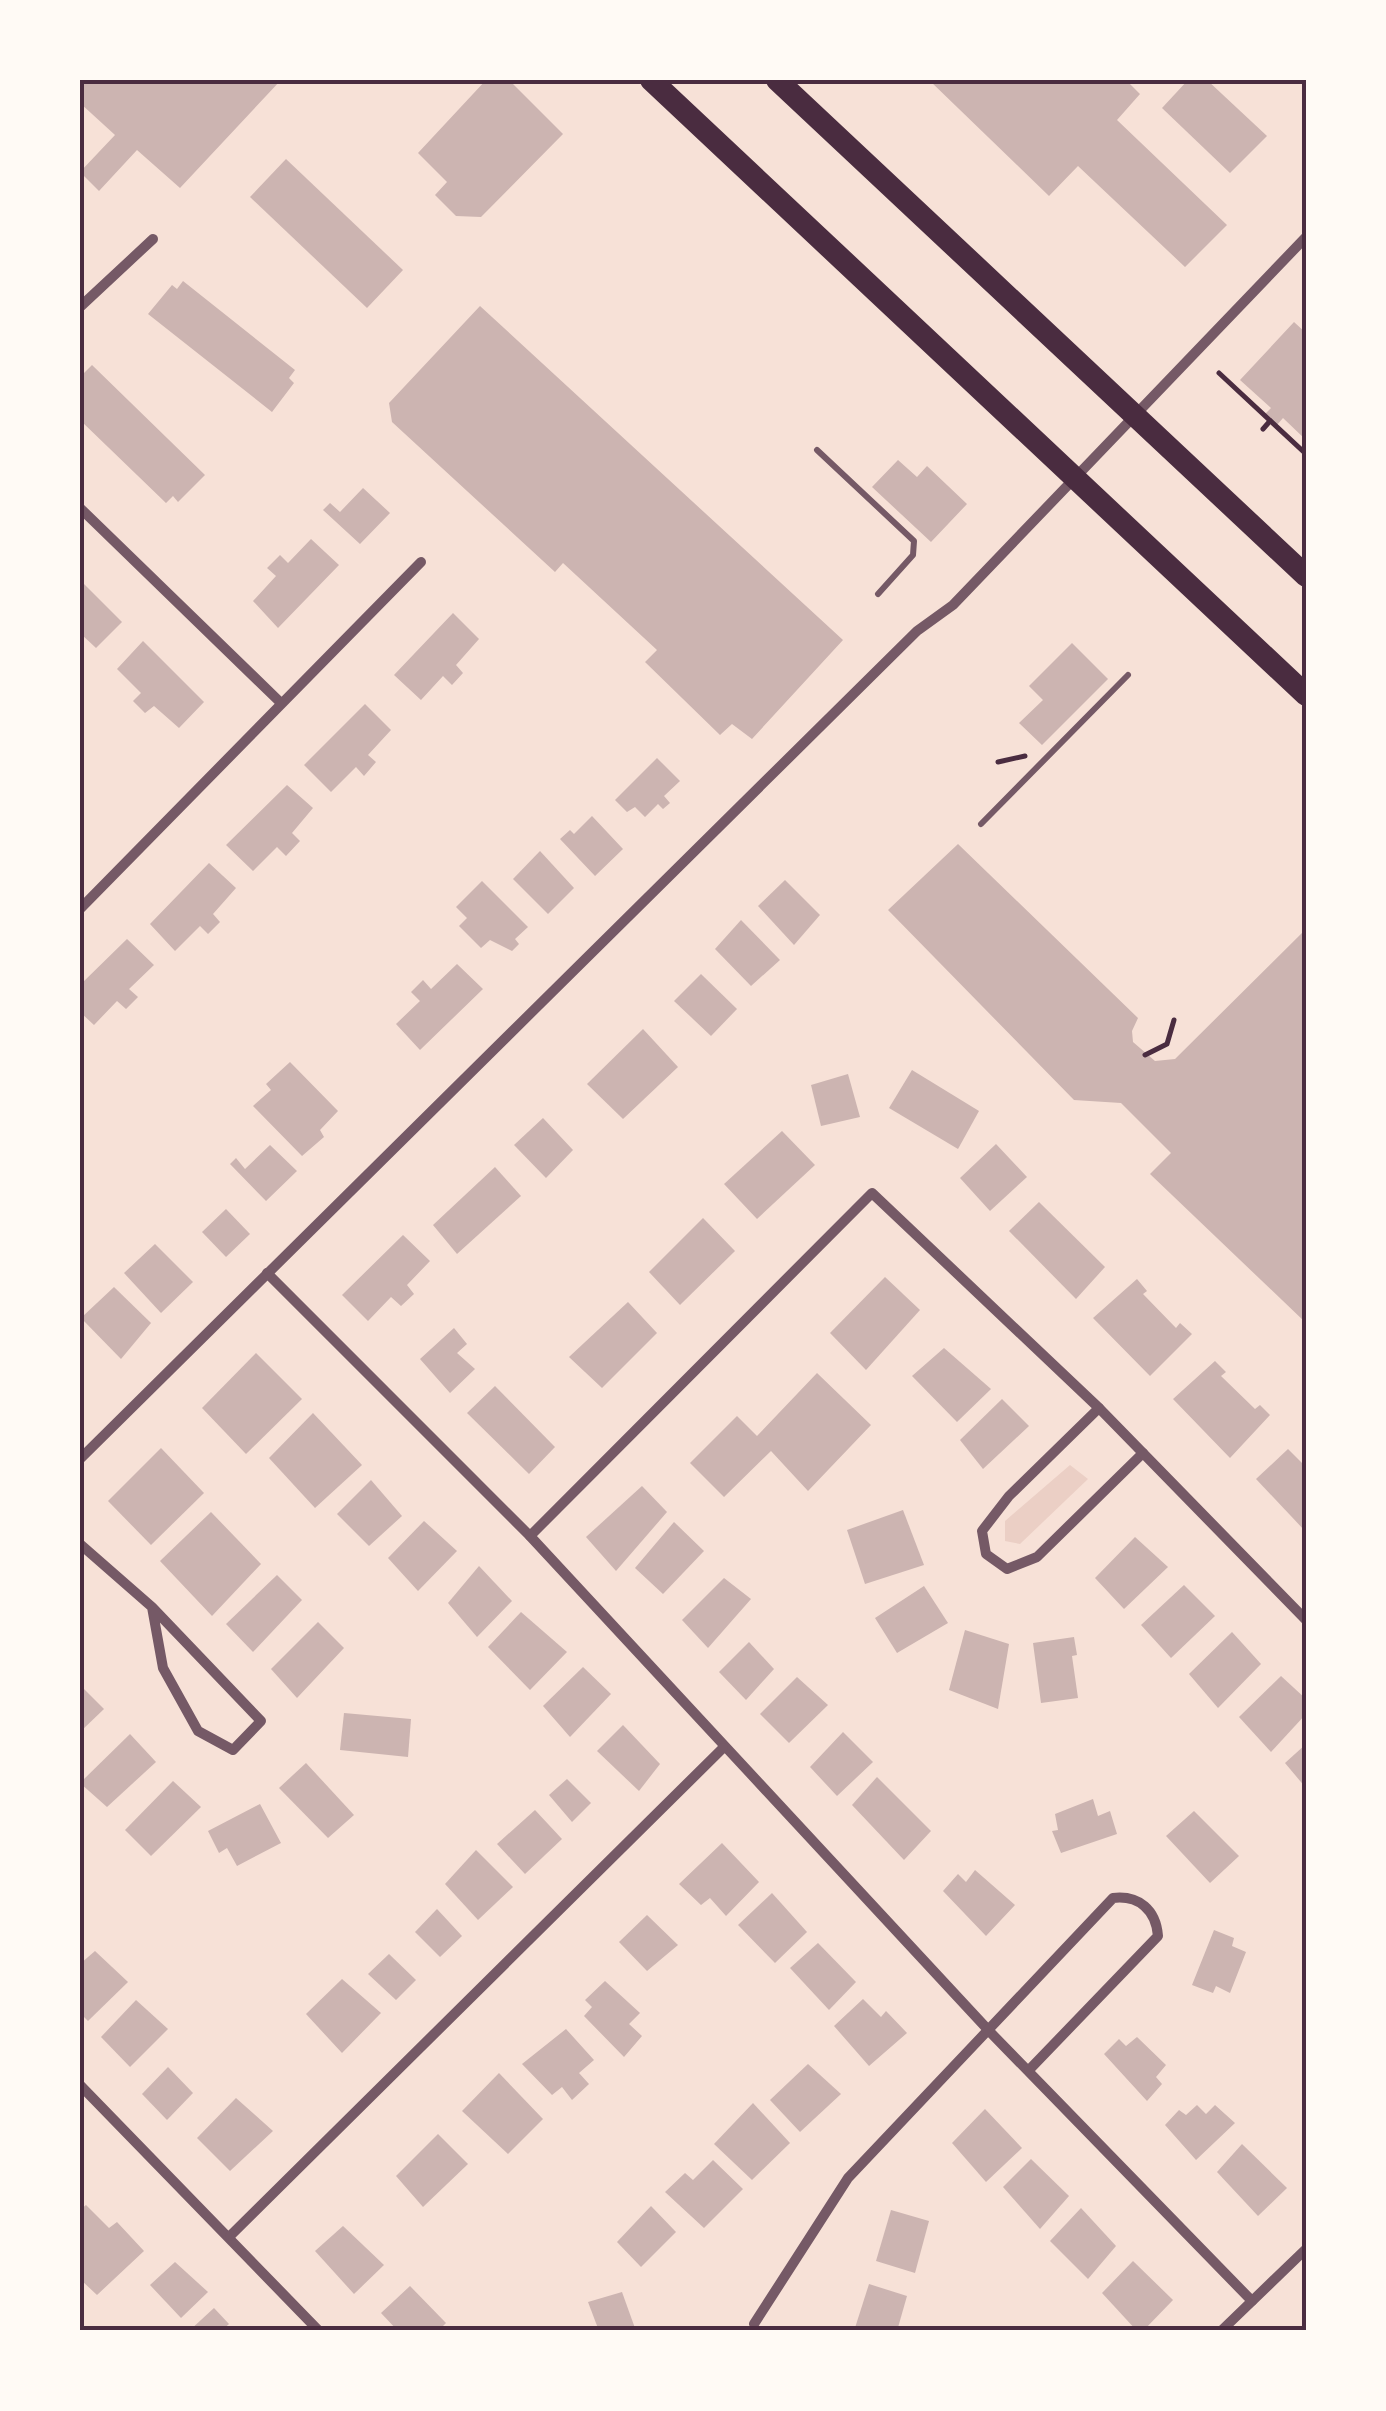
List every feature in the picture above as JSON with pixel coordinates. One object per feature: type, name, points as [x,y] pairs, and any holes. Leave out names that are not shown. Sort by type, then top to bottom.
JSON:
[{"type":"main road","points":[[651,80],[1306,694]]},
{"type":"main road","points":[[777,80],[1306,576]]},
{"type":"street","points":[[80,1458],[916,631],[953,606],[1074,477],[1137,418],[1306,236]]},
{"type":"street","points":[[80,307],[153,239]]},
{"type":"street","points":[[80,508],[282,703]]},
{"type":"street","points":[[80,909],[420,562]]},
{"type":"street","points":[[530,1536],[872,1193],[1143,1452],[1306,1620]]},
{"type":"street","points":[[267,1274],[530,1536],[990,2032],[1252,2300]]},
{"type":"street","points":[[1098,1408],[991,1519],[982,1531],[986,1554],[1007,1569],[1037,1557],[1143,1452]]},
{"type":"street","points":[[80,1544],[152,1607],[261,1721],[233,1750],[198,1731],[163,1668],[152,1607]]},
{"type":"street","points":[[230,2236],[724,1748]]},
{"type":"street","points":[[754,2324],[848,2178],[990,2032],[1018,1997],[1113,1898],[1127,1896],[1148,1907],[1157,1922],[1158,1936],[1029,2070]]},
{"type":"street","points":[[80,2085],[319,2331]]},
{"type":"street","points":[[1221,2331],[1306,2249]]},
{"type":"lane","points":[[817,450],[914,541],[913,555],[878,594]]},
{"type":"lane","points":[[982,824],[1128,675]]},
{"type":"path","points":[[1220,373],[1306,454]]},
{"type":"path","points":[[1263,429],[1270,421]]},
{"type":"path","points":[[1145,1055],[1167,1044],[1174,1020]]},
{"type":"shaded area","points":[[1070,1465],[1088,1479],[1020,1544],[1005,1541],[1005,1521]]},
{"type":"building","points":[[80,80],[281,80],[180,188],[137,150],[99,191],[80,172],[115,135],[80,103]]},
{"type":"building","points":[[486,80],[509,80],[563,134],[481,217],[456,216],[435,195],[447,182],[418,153]]},
{"type":"building","points":[[929,80],[1126,80],[1140,94],[1117,120],[1227,225],[1185,267],[1078,166],[1049,196]]},
{"type":"building","points":[[1188,80],[1207,80],[1267,136],[1230,173],[1162,108]]},
{"type":"building","points":[[286,159],[403,270],[367,308],[250,197]]},
{"type":"building","points":[[183,281],[295,370],[289,378],[294,383],[272,412],[148,314],[172,285],[177,289]]},
{"type":"building","points":[[480,306],[843,640],[752,739],[732,724],[720,735],[645,662],[657,650],[563,563],[555,572],[392,422],[389,403]]},
{"type":"building","points":[[1294,322],[1306,333],[1306,440],[1283,418],[1277,425],[1265,414],[1271,408],[1240,380]]},
{"type":"building","points":[[92,365],[205,475],[178,502],[173,496],[166,503],[80,420],[80,377]]},
{"type":"building","points":[[898,460],[917,477],[927,466],[967,504],[931,542],[872,487]]},
{"type":"building","points":[[363,488],[390,513],[360,544],[323,510],[330,503],[340,512]]},
{"type":"building","points":[[311,539],[339,565],[278,628],[253,601],[276,576],[267,568],[280,555],[288,563]]},
{"type":"building","points":[[80,580],[122,622],[96,648],[80,633]]},
{"type":"building","points":[[453,613],[479,639],[456,665],[463,673],[452,685],[443,676],[421,700],[394,675]]},
{"type":"building","points":[[143,641],[204,702],[179,728],[154,706],[145,713],[133,701],[141,693],[117,669]]},
{"type":"building","points":[[1072,643],[1108,679],[1042,745],[1019,723],[1043,700],[1029,686]]},
{"type":"building","points":[[365,704],[391,730],[368,755],[376,762],[364,776],[356,767],[331,792],[304,765]]},
{"type":"building","points":[[657,758],[680,781],[664,796],[670,803],[663,809],[658,804],[645,817],[635,807],[627,812],[615,800]]},
{"type":"building","points":[[287,785],[313,808],[292,833],[300,841],[286,856],[277,847],[253,871],[226,845]]},
{"type":"building","points":[[592,816],[623,849],[595,876],[560,839],[570,830],[574,834]]},
{"type":"building","points":[[958,844],[1138,1018],[1132,1031],[1133,1042],[1155,1061],[1175,1059],[1306,929],[1306,1323],[1150,1174],[1171,1153],[1121,1103],[1074,1100],[888,910]]},
{"type":"building","points":[[540,851],[574,888],[548,914],[513,879]]},
{"type":"building","points":[[209,863],[236,888],[213,914],[220,922],[208,934],[200,926],[175,951],[150,924]]},
{"type":"building","points":[[785,880],[820,915],[794,945],[758,906]]},
{"type":"building","points":[[482,881],[528,927],[515,939],[519,944],[512,951],[490,940],[481,948],[459,926],[467,918],[456,907]]},
{"type":"building","points":[[741,920],[780,960],[751,986],[715,949]]},
{"type":"building","points":[[127,939],[154,965],[129,989],[138,997],[126,1009],[117,1001],[94,1025],[80,1012],[80,985]]},
{"type":"building","points":[[457,964],[483,989],[420,1050],[396,1024],[420,1001],[411,992],[423,980],[431,989]]},
{"type":"building","points":[[701,974],[737,1009],[711,1036],[674,1001]]},
{"type":"building","points":[[643,1029],[678,1067],[623,1119],[587,1084]]},
{"type":"building","points":[[290,1062],[338,1111],[320,1130],[324,1137],[302,1156],[253,1106],[271,1090],[266,1084]]},
{"type":"building","points":[[912,1070],[979,1111],[958,1149],[889,1108]]},
{"type":"building","points":[[848,1074],[860,1117],[821,1126],[811,1085]]},
{"type":"building","points":[[543,1118],[573,1150],[546,1178],[514,1145]]},
{"type":"building","points":[[782,1131],[815,1165],[757,1219],[724,1184]]},
{"type":"building","points":[[996,1144],[1027,1177],[990,1211],[960,1178]]},
{"type":"building","points":[[270,1145],[297,1171],[266,1201],[230,1164],[236,1158],[245,1169]]},
{"type":"building","points":[[495,1167],[521,1196],[457,1254],[433,1225]]},
{"type":"building","points":[[1039,1202],[1105,1267],[1076,1299],[1009,1231]]},
{"type":"building","points":[[226,1209],[250,1234],[226,1257],[202,1232]]},
{"type":"building","points":[[703,1218],[735,1251],[680,1305],[649,1272]]},
{"type":"building","points":[[403,1235],[430,1261],[407,1285],[414,1294],[401,1306],[391,1297],[368,1321],[342,1295]]},
{"type":"building","points":[[155,1244],[193,1282],[161,1313],[124,1273]]},
{"type":"building","points":[[885,1277],[920,1310],[866,1370],[830,1333]]},
{"type":"building","points":[[1137,1279],[1147,1291],[1143,1294],[1176,1328],[1180,1323],[1192,1334],[1150,1376],[1093,1318]]},
{"type":"building","points":[[114,1287],[151,1323],[121,1359],[81,1318]]},
{"type":"building","points":[[628,1302],[657,1333],[602,1388],[569,1357]]},
{"type":"building","points":[[454,1328],[467,1344],[457,1353],[475,1369],[450,1393],[420,1359]]},
{"type":"building","points":[[944,1348],[991,1389],[957,1422],[912,1376]]},
{"type":"building","points":[[256,1353],[302,1399],[246,1454],[202,1408]]},
{"type":"building","points":[[1215,1361],[1226,1372],[1221,1376],[1255,1409],[1260,1405],[1270,1415],[1230,1458],[1173,1399]]},
{"type":"building","points":[[817,1373],[871,1425],[808,1491],[771,1451],[724,1497],[690,1463],[737,1416],[757,1436]]},
{"type":"building","points":[[495,1386],[555,1447],[529,1474],[467,1413]]},
{"type":"building","points":[[1002,1399],[1029,1426],[983,1469],[960,1440]]},
{"type":"building","points":[[313,1413],[362,1465],[315,1508],[269,1458]]},
{"type":"building","points":[[161,1448],[204,1493],[151,1545],[108,1501]]},
{"type":"building","points":[[1288,1449],[1306,1467],[1306,1532],[1256,1479]]},
{"type":"building","points":[[371,1480],[402,1516],[369,1546],[337,1514]]},
{"type":"building","points":[[642,1486],[667,1512],[616,1571],[586,1537]]},
{"type":"building","points":[[903,1510],[924,1565],[865,1584],[847,1530]]},
{"type":"building","points":[[211,1512],[261,1564],[212,1616],[160,1561]]},
{"type":"building","points":[[424,1521],[457,1551],[418,1591],[388,1558]]},
{"type":"building","points":[[674,1522],[704,1551],[663,1594],[635,1568]]},
{"type":"building","points":[[1135,1537],[1168,1567],[1124,1609],[1095,1578]]},
{"type":"building","points":[[479,1566],[512,1601],[477,1637],[448,1603]]},
{"type":"building","points":[[277,1575],[302,1600],[253,1652],[226,1624]]},
{"type":"building","points":[[724,1578],[751,1599],[708,1648],[682,1620]]},
{"type":"building","points":[[1184,1585],[1215,1616],[1171,1658],[1141,1625]]},
{"type":"building","points":[[924,1586],[948,1623],[897,1653],[875,1618]]},
{"type":"building","points":[[521,1612],[567,1652],[530,1690],[488,1647]]},
{"type":"building","points":[[318,1622],[344,1648],[297,1698],[271,1669]]},
{"type":"building","points":[[965,1630],[1009,1644],[998,1709],[949,1690]]},
{"type":"building","points":[[1232,1632],[1261,1664],[1218,1708],[1189,1674]]},
{"type":"building","points":[[1074,1637],[1077,1655],[1072,1656],[1078,1698],[1041,1703],[1033,1643]]},
{"type":"building","points":[[749,1642],[774,1669],[746,1700],[719,1672]]},
{"type":"building","points":[[583,1667],[611,1694],[570,1737],[543,1706]]},
{"type":"building","points":[[1281,1676],[1306,1699],[1306,1714],[1271,1752],[1239,1717]]},
{"type":"building","points":[[797,1677],[828,1705],[789,1743],[760,1714]]},
{"type":"building","points":[[80,1685],[104,1709],[80,1732]]},
{"type":"building","points":[[344,1713],[411,1719],[408,1757],[340,1750]]},
{"type":"building","points":[[623,1725],[660,1764],[639,1791],[597,1751]]},
{"type":"building","points":[[843,1732],[873,1762],[837,1796],[810,1767]]},
{"type":"building","points":[[130,1734],[156,1762],[107,1807],[80,1783]]},
{"type":"building","points":[[1306,1744],[1306,1788],[1285,1763]]},
{"type":"building","points":[[306,1763],[354,1815],[328,1838],[279,1788]]},
{"type":"building","points":[[877,1777],[931,1831],[904,1860],[852,1805]]},
{"type":"building","points":[[567,1779],[591,1803],[572,1822],[549,1795]]},
{"type":"building","points":[[173,1781],[201,1807],[151,1856],[125,1830]]},
{"type":"building","points":[[1093,1799],[1098,1816],[1110,1811],[1117,1834],[1061,1853],[1052,1831],[1058,1830],[1055,1814]]},
{"type":"building","points":[[260,1804],[281,1843],[237,1866],[227,1848],[219,1853],[208,1831]]},
{"type":"building","points":[[535,1810],[562,1839],[525,1874],[497,1844]]},
{"type":"building","points":[[1194,1811],[1239,1856],[1210,1883],[1166,1836]]},
{"type":"building","points":[[722,1843],[759,1882],[726,1916],[710,1898],[701,1905],[679,1884]]},
{"type":"building","points":[[476,1850],[513,1887],[478,1920],[445,1884]]},
{"type":"building","points":[[975,1870],[1015,1905],[986,1936],[943,1891],[958,1874],[966,1882]]},
{"type":"building","points":[[772,1893],[807,1932],[775,1963],[738,1925]]},
{"type":"building","points":[[437,1909],[462,1936],[440,1957],[415,1932]]},
{"type":"building","points":[[647,1915],[678,1945],[647,1971],[619,1942]]},
{"type":"building","points":[[1214,1930],[1234,1938],[1232,1946],[1246,1952],[1230,1993],[1216,1986],[1213,1993],[1192,1985]]},
{"type":"building","points":[[818,1943],[856,1982],[829,2010],[790,1968]]},
{"type":"building","points":[[95,1951],[128,1982],[88,2021],[80,2013],[80,1964]]},
{"type":"building","points":[[389,1954],[416,1980],[396,2000],[368,1974]]},
{"type":"building","points":[[342,1979],[381,2013],[342,2053],[306,2014]]},
{"type":"building","points":[[605,1981],[640,2013],[629,2024],[642,2036],[624,2057],[584,2016],[592,2007],[585,2000]]},
{"type":"building","points":[[863,1999],[881,2017],[886,2011],[907,2033],[869,2066],[834,2026]]},
{"type":"building","points":[[136,2000],[168,2029],[130,2067],[101,2037]]},
{"type":"building","points":[[566,2029],[594,2060],[579,2073],[589,2084],[572,2100],[562,2087],[552,2095],[522,2064]]},
{"type":"building","points":[[1137,2037],[1166,2065],[1156,2077],[1162,2084],[1147,2101],[1104,2054],[1119,2039],[1126,2046]]},
{"type":"building","points":[[808,2064],[841,2094],[800,2132],[770,2100]]},
{"type":"building","points":[[168,2067],[193,2093],[167,2120],[142,2094]]},
{"type":"building","points":[[499,2073],[543,2119],[508,2154],[462,2111]]},
{"type":"building","points":[[236,2098],[273,2131],[230,2171],[197,2138]]},
{"type":"building","points":[[753,2103],[790,2143],[752,2180],[714,2144]]},
{"type":"building","points":[[1197,2105],[1206,2114],[1215,2105],[1235,2123],[1196,2160],[1165,2125],[1179,2110],[1186,2115]]},
{"type":"building","points":[[985,2109],[1022,2148],[986,2182],[952,2143]]},
{"type":"building","points":[[438,2134],[468,2164],[423,2207],[396,2176]]},
{"type":"building","points":[[1242,2144],[1287,2188],[1258,2216],[1217,2172]]},
{"type":"building","points":[[1031,2159],[1069,2196],[1040,2229],[1003,2187]]},
{"type":"building","points":[[713,2160],[743,2189],[704,2228],[665,2192],[685,2173],[693,2180]]},
{"type":"building","points":[[86,2205],[109,2228],[117,2222],[144,2251],[97,2295],[80,2279],[84,2253],[80,2210]]},
{"type":"building","points":[[651,2206],[676,2232],[641,2267],[617,2242]]},
{"type":"building","points":[[1081,2208],[1116,2246],[1088,2279],[1050,2241]]},
{"type":"building","points":[[891,2210],[929,2221],[915,2273],[876,2261]]},
{"type":"building","points":[[343,2226],[384,2265],[354,2294],[315,2251]]},
{"type":"building","points":[[1133,2261],[1173,2300],[1143,2331],[1137,2331],[1102,2293]]},
{"type":"building","points":[[175,2262],[208,2292],[181,2318],[150,2285]]},
{"type":"building","points":[[869,2284],[907,2296],[897,2331],[854,2331]]},
{"type":"building","points":[[410,2286],[446,2323],[438,2331],[398,2331],[381,2313]]},
{"type":"building","points":[[622,2292],[636,2331],[599,2331],[588,2302]]},
{"type":"building","points":[[214,2308],[229,2324],[221,2331],[189,2331]]}]
